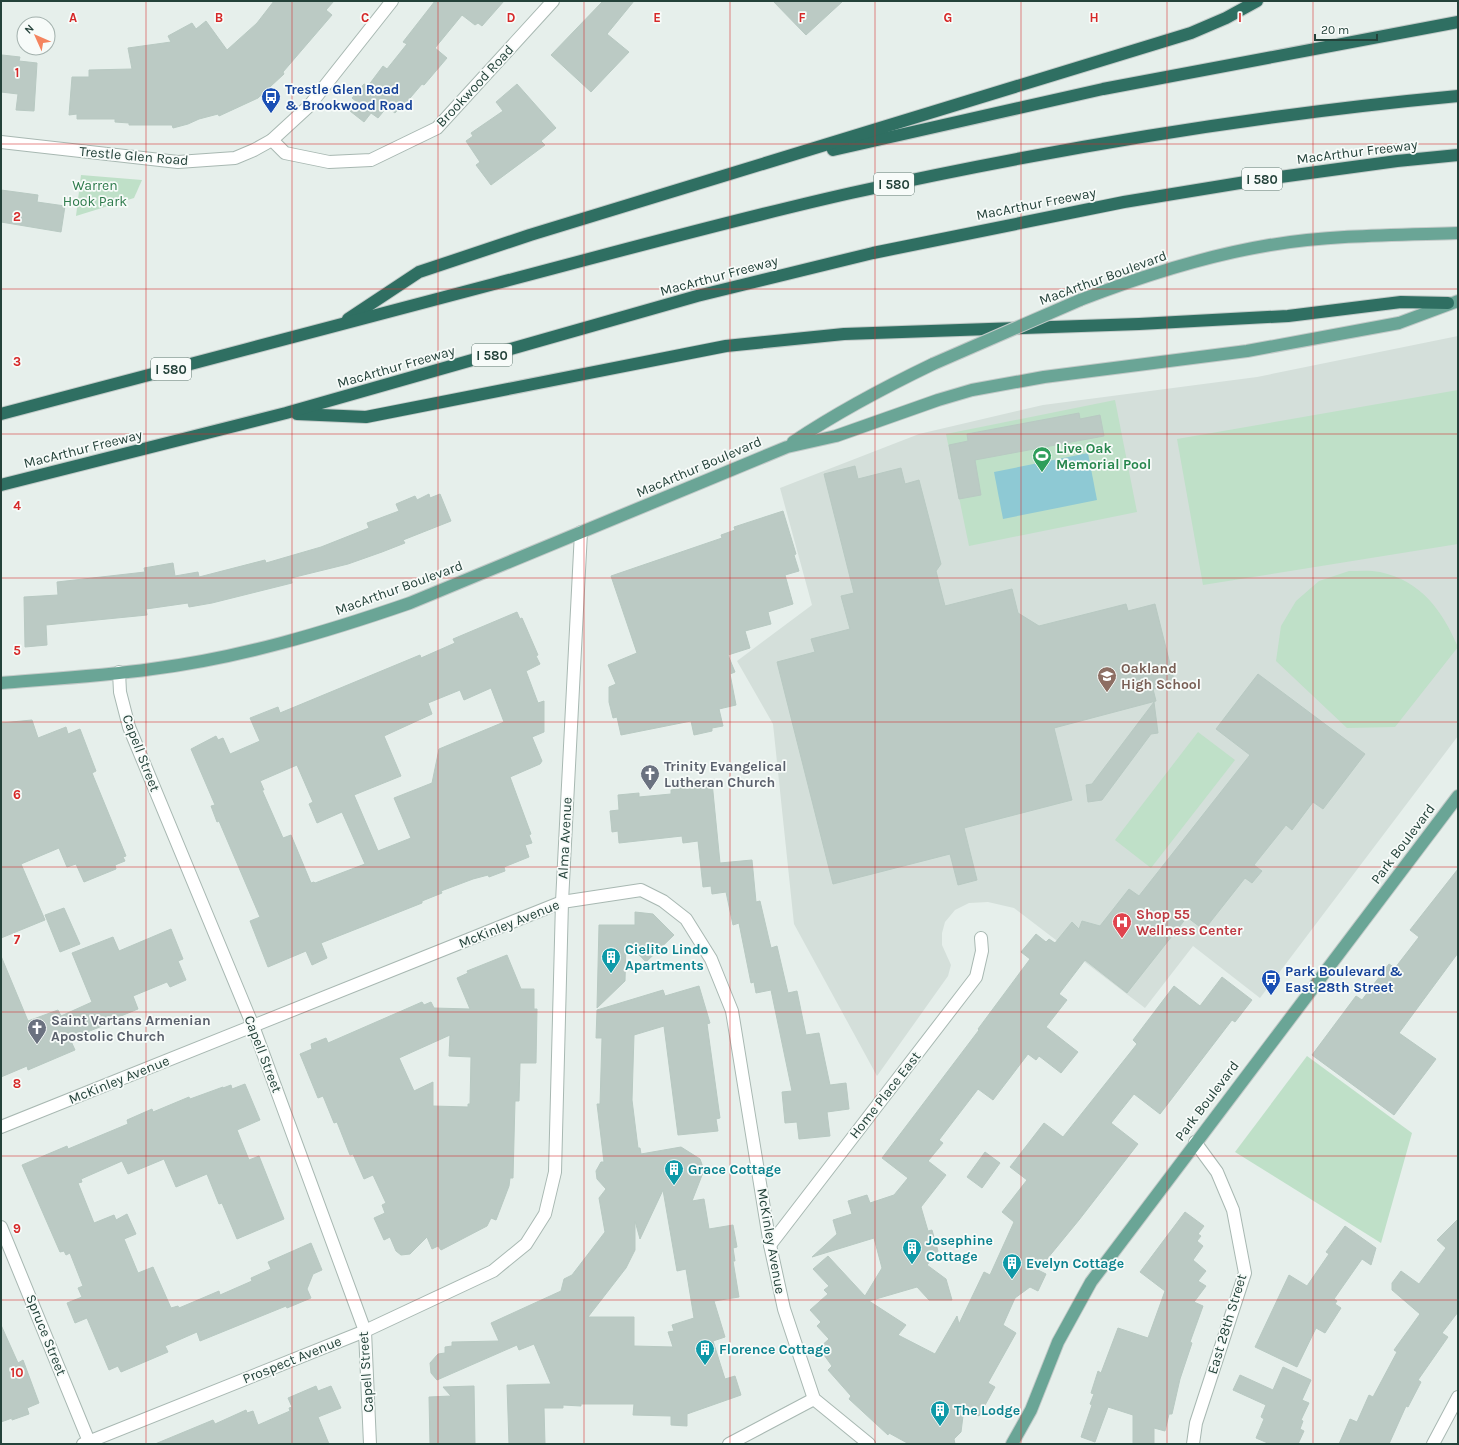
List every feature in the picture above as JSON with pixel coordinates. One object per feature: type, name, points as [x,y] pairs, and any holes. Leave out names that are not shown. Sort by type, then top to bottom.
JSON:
[{"type":"highway","points":[[340,325],[419,272],[530,235],[735,174],[973,99],[1191,33],[1226,18],[1257,1]]},
{"type":"highway","points":[[735,174],[978,116],[1103,89],[1458,22]]},
{"type":"highway","name":"I 580","points":[[1,414],[718,226],[848,194],[972,168],[1107,143],[1251,120],[1386,103],[1458,96]]},
{"type":"highway","name":"MacArthur Freeway","points":[[1,485],[286,413],[697,296],[873,253],[1124,202],[1242,182],[1397,161],[1458,155]]},
{"type":"highway","points":[[286,413],[366,417],[726,346],[782,339],[844,334],[1147,324],[1288,316],[1401,302],[1453,302]]},
{"type":"main road","name":"MacArthur Boulevard","points":[[787,446],[833,415],[871,394],[933,364],[1080,300],[1150,275],[1189,263],[1270,245],[1357,236],[1458,233]]},
{"type":"main road","name":"MacArthur Boulevard","points":[[1,683],[153,669],[224,656],[290,641],[348,624],[410,604],[787,446],[836,436],[938,400],[979,389],[1044,377],[1247,351],[1399,323],[1453,302]]},
{"type":"main road","name":"Park Boulevard","points":[[1012,1444],[1031,1410],[1058,1342],[1091,1282],[1195,1142],[1458,796]]},
{"type":"street","name":"Trestle Glen Road","points":[[1,142],[178,162],[235,158],[272,140],[309,106],[392,1]]},
{"type":"street","name":"Brookwood Road","points":[[272,140],[285,153],[329,162],[371,160],[437,128],[552,1]]},
{"type":"street","name":"Alma Avenue","points":[[545,1214],[555,1172],[562,902],[581,532]]},
{"type":"street","name":"Capell Street","points":[[119,672],[120,692],[129,727],[253,1026],[365,1331],[370,1444]]},
{"type":"street","name":"McKinley Avenue","points":[[1,1127],[562,902],[641,890],[663,901],[686,919],[711,960],[732,1012],[770,1245],[784,1309],[814,1399]]},
{"type":"street","name":"Home Place East","points":[[770,1245],[976,977],[982,951],[981,938]]},
{"type":"street","name":"East 28th Street","points":[[1193,1444],[1196,1423],[1245,1273],[1233,1210],[1217,1172],[1195,1142]]},
{"type":"street","name":"Prospect Avenue","points":[[87,1443],[365,1331],[493,1271],[526,1244],[545,1214]]},
{"type":"street","name":"Spruce Street","points":[[1,1227],[87,1443]]},
{"type":"street","points":[[1433,1444],[1458,1397]]},
{"type":"street","points":[[729,1444],[814,1399],[869,1444]]},
{"type":"shaded area","name":"Oakland High School","points":[[1458,336],[1458,736],[1260,998],[1193,946],[1145,1008],[1014,908],[988,902],[969,903],[955,910],[945,922],[942,933],[942,945],[951,965],[948,976],[877,1076],[794,924],[773,724],[737,661],[812,605],[780,488],[919,434],[1043,405],[1257,377]]},
{"type":"green space","name":"Warren Hook Park","points":[[81,175],[142,180],[134,198],[76,216]]},
{"type":"green space","points":[[1458,390],[1458,544],[1203,585],[1177,439]]},
{"type":"green space","name":"Live Oak Memorial Pool","points":[[1115,400],[1137,512],[969,546],[946,434]]},
{"type":"green space","points":[[1349,571],[1380,572],[1407,582],[1428,599],[1437,609],[1458,647],[1395,727],[1347,728],[1276,661],[1281,626],[1296,601],[1319,581]]},
{"type":"green space","points":[[1198,732],[1235,760],[1151,868],[1115,840]]},
{"type":"green space","points":[[1307,1056],[1412,1133],[1381,1243],[1235,1152]]},
{"type":"water","name":"Live Oak Memorial Pool","points":[[1088,453],[1097,500],[1003,519],[994,472]]},
{"type":"building","points":[[274,1],[334,1],[326,10],[332,15],[283,72],[284,74],[258,98],[219,116],[218,114],[173,128],[172,125],[129,125],[129,123],[115,122],[115,119],[77,119],[77,114],[69,115],[72,77],[89,77],[89,70],[132,69],[128,48],[171,42],[168,36],[192,23],[196,29],[206,21],[227,50],[257,23]]},
{"type":"building","points":[[435,1],[504,1],[482,26],[478,23],[475,25],[462,15],[435,48],[447,58],[424,85],[422,84],[395,113],[387,107],[378,118],[371,113],[364,122],[350,111],[357,102],[352,98],[364,84],[368,86],[383,66],[387,69],[407,44],[403,42]]},
{"type":"building","points":[[603,1],[634,1],[607,34],[629,52],[591,92],[551,55]]},
{"type":"building","points":[[773,1],[843,1],[806,35]]},
{"type":"building","points":[[2,55],[20,57],[19,61],[37,63],[34,111],[16,110],[18,94],[1,92]]},
{"type":"building","points":[[517,84],[556,128],[541,141],[545,145],[491,185],[476,165],[480,162],[466,141],[473,136],[471,133],[503,111],[496,102]]},
{"type":"building","points":[[1,190],[38,195],[37,202],[65,206],[61,232],[1,222]]},
{"type":"building","points":[[1079,413],[1080,419],[1100,415],[1104,436],[975,460],[981,495],[959,499],[949,445],[968,441],[967,434]]},
{"type":"building","name":"Oakland High School","points":[[855,466],[858,479],[901,468],[905,484],[919,480],[941,564],[936,571],[945,606],[1012,589],[1018,613],[1039,626],[1126,604],[1128,611],[1155,604],[1175,684],[1153,689],[1156,701],[1054,728],[1072,800],[964,828],[977,880],[958,885],[950,854],[833,884],[777,662],[815,652],[811,639],[850,629],[841,596],[854,593],[824,474]]},
{"type":"building","points":[[429,494],[430,498],[440,494],[451,521],[403,540],[405,543],[382,552],[348,564],[291,578],[292,583],[212,603],[189,607],[188,603],[146,609],[147,615],[46,625],[47,645],[25,647],[24,597],[58,595],[57,582],[145,572],[144,568],[173,563],[175,576],[198,572],[199,577],[265,560],[266,563],[321,547],[369,528],[367,523],[399,511],[396,504],[415,496],[417,500]]},
{"type":"building","points":[[783,511],[796,554],[794,555],[799,571],[785,575],[793,604],[768,612],[771,624],[745,631],[750,648],[728,655],[735,672],[730,674],[736,705],[719,709],[723,726],[712,728],[712,731],[694,735],[691,721],[621,735],[617,717],[613,718],[609,702],[609,687],[616,684],[608,665],[637,653],[611,576],[722,538],[721,535],[735,530],[734,527]]},
{"type":"building","points":[[517,612],[520,619],[522,618],[538,655],[536,656],[540,664],[526,671],[538,703],[544,701],[544,732],[532,737],[542,761],[540,764],[510,777],[531,834],[529,835],[532,843],[525,845],[529,857],[504,867],[505,871],[489,877],[488,875],[473,879],[441,891],[442,893],[422,901],[422,903],[321,943],[327,958],[312,965],[306,951],[268,967],[250,921],[260,917],[219,821],[217,822],[211,806],[215,805],[191,749],[216,736],[218,740],[223,738],[230,754],[260,741],[250,718],[278,707],[280,713],[420,655],[421,658],[455,643],[453,639]],"holes":[[[491,688],[504,722],[439,749],[432,783],[394,798],[411,838],[378,851],[354,795],[401,776],[384,736],[432,714],[428,703],[460,690],[464,700]],[[297,765],[313,802],[309,804],[317,823],[342,812],[365,864],[315,883],[311,883],[291,835],[283,838],[262,790],[264,790],[260,781]]]},
{"type":"building","points":[[1258,674],[1365,754],[1323,809],[1313,802],[1292,830],[1286,825],[1254,865],[1262,871],[1252,883],[1245,878],[1204,930],[1187,917],[1127,993],[1085,960],[1059,994],[1067,1000],[1046,1027],[1078,1052],[1061,1073],[1039,1056],[1036,1060],[1028,1054],[993,1100],[978,1089],[939,1140],[943,1143],[928,1161],[946,1175],[921,1207],[928,1231],[932,1230],[938,1251],[927,1265],[946,1279],[952,1300],[929,1300],[917,1287],[869,1301],[906,1325],[898,1335],[935,1354],[957,1316],[959,1324],[984,1272],[990,1275],[1014,1222],[1002,1212],[1027,1180],[1010,1167],[1044,1123],[1063,1137],[1137,1044],[1133,1040],[1174,986],[1200,1006],[1222,977],[1252,1000],[1235,1022],[1232,1020],[1160,1114],[1134,1094],[1111,1123],[1138,1144],[1038,1270],[1046,1274],[1038,1291],[1030,1287],[1015,1298],[1003,1325],[1016,1333],[988,1383],[995,1387],[979,1416],[964,1408],[961,1432],[954,1439],[955,1444],[909,1444],[889,1433],[888,1435],[849,1399],[851,1396],[828,1370],[832,1366],[819,1348],[829,1339],[817,1326],[821,1322],[810,1310],[828,1294],[824,1290],[829,1286],[813,1269],[828,1256],[865,1296],[882,1268],[874,1238],[812,1257],[837,1234],[833,1220],[852,1214],[848,1201],[867,1195],[870,1203],[894,1195],[908,1178],[882,1158],[979,1030],[978,1029],[1030,959],[1021,952],[1036,934],[1046,942],[1049,939],[1055,943],[1072,922],[1079,929],[1082,921],[1100,926],[1129,889],[1139,896],[1250,755],[1216,729]]},
{"type":"building","points":[[1154,702],[1158,733],[1151,734],[1102,800],[1088,802],[1086,785],[1092,784]]},
{"type":"building","points":[[32,720],[38,738],[66,727],[68,734],[80,729],[96,771],[92,773],[126,856],[123,857],[125,861],[115,865],[116,869],[84,882],[76,864],[67,867],[59,848],[21,864],[45,920],[1,938],[1,723]]},
{"type":"building","points":[[712,782],[720,863],[752,860],[756,902],[760,901],[771,948],[777,946],[788,993],[797,991],[806,1035],[819,1033],[830,1085],[846,1083],[849,1109],[827,1112],[830,1136],[799,1139],[797,1122],[785,1123],[782,1092],[792,1091],[771,990],[756,993],[754,982],[751,983],[739,923],[733,925],[726,892],[712,894],[711,886],[703,887],[698,841],[683,843],[682,836],[619,843],[618,831],[612,832],[610,811],[619,810],[618,795],[639,793],[639,797],[671,794],[671,790],[677,789],[677,786]]},
{"type":"building","points":[[1458,869],[1458,953],[1399,1033],[1436,1059],[1394,1115],[1312,1055],[1356,996],[1362,1000],[1389,964],[1395,968],[1419,937],[1410,930]]},
{"type":"building","points":[[64,908],[80,944],[60,952],[45,915]]},
{"type":"building","points":[[635,912],[653,914],[674,935],[646,962],[626,941],[625,981],[597,1008],[599,925],[635,925]]},
{"type":"building","points":[[171,929],[183,959],[178,961],[186,980],[170,987],[167,982],[133,996],[138,1009],[116,1018],[117,1020],[70,1039],[75,1050],[28,1070],[27,1066],[1,1077],[1,956],[28,1021],[58,1010],[61,1016],[92,1002],[72,953],[113,937],[119,951]]},
{"type":"building","points":[[507,955],[521,989],[534,989],[534,1009],[537,1009],[536,1063],[520,1063],[519,1101],[515,1101],[513,1178],[510,1178],[509,1186],[496,1220],[491,1218],[487,1226],[441,1250],[438,1246],[432,1249],[427,1237],[410,1254],[401,1255],[396,1251],[390,1237],[384,1240],[374,1218],[385,1213],[382,1205],[386,1203],[373,1175],[364,1179],[353,1154],[350,1155],[337,1122],[334,1123],[323,1096],[318,1098],[300,1054],[312,1049],[311,1044],[326,1038],[328,1043],[422,1002],[424,1005],[431,1002],[434,1008],[470,1009],[457,978],[468,973],[467,971]],"holes":[[[450,1035],[449,1056],[471,1057],[470,1104],[468,1104],[468,1107],[433,1106],[433,1082],[414,1091],[399,1058]]]},
{"type":"building","points":[[699,986],[710,1023],[707,1024],[720,1118],[716,1119],[718,1131],[678,1135],[664,1026],[634,1035],[632,1100],[638,1148],[640,1148],[641,1154],[681,1147],[700,1159],[704,1170],[692,1201],[704,1199],[709,1229],[733,1225],[737,1247],[733,1248],[735,1261],[733,1261],[739,1297],[714,1301],[725,1337],[713,1341],[725,1379],[735,1376],[741,1395],[687,1414],[687,1426],[671,1425],[671,1416],[633,1415],[634,1404],[581,1404],[581,1406],[563,1405],[563,1408],[544,1408],[545,1444],[509,1444],[507,1385],[551,1384],[534,1344],[519,1350],[517,1345],[437,1380],[431,1373],[430,1363],[438,1354],[445,1353],[445,1347],[452,1346],[452,1342],[499,1341],[491,1323],[561,1291],[564,1279],[572,1275],[605,1232],[599,1198],[606,1189],[597,1179],[596,1171],[601,1162],[604,1162],[597,1104],[600,1104],[602,1038],[596,1038],[597,1010],[663,990],[665,996]],"holes":[[[663,1190],[677,1271],[686,1269],[694,1318],[672,1325],[674,1331],[668,1332],[673,1347],[634,1346],[634,1317],[588,1317],[626,1268],[635,1250],[635,1221],[640,1239]]]},
{"type":"building","points":[[245,1084],[260,1120],[237,1130],[249,1160],[259,1156],[284,1219],[237,1239],[222,1203],[219,1204],[207,1174],[176,1187],[164,1159],[128,1174],[122,1161],[81,1179],[82,1182],[78,1183],[94,1223],[114,1215],[116,1220],[127,1214],[136,1234],[124,1239],[138,1273],[153,1267],[171,1308],[178,1306],[179,1308],[219,1291],[220,1295],[252,1281],[251,1278],[271,1269],[268,1262],[311,1243],[322,1270],[313,1274],[307,1289],[311,1298],[287,1308],[286,1306],[200,1341],[197,1332],[165,1346],[168,1352],[121,1372],[118,1366],[109,1370],[87,1318],[75,1323],[67,1303],[82,1297],[78,1288],[83,1286],[70,1253],[66,1255],[64,1251],[60,1252],[22,1165],[67,1146],[68,1149],[128,1124],[127,1120],[152,1109],[153,1112],[189,1097],[190,1099],[231,1085],[232,1089]]},
{"type":"building","points":[[985,1152],[1000,1163],[982,1188],[967,1177]]},
{"type":"building","points":[[1185,1212],[1204,1226],[1198,1234],[1201,1236],[1197,1241],[1203,1246],[1193,1260],[1206,1271],[1198,1281],[1206,1286],[1194,1302],[1203,1306],[1190,1342],[1192,1343],[1180,1379],[1172,1414],[1169,1414],[1165,1431],[1154,1428],[1154,1444],[1133,1444],[1133,1415],[1108,1407],[1095,1442],[1081,1437],[1092,1405],[1090,1404],[1094,1394],[1091,1393],[1098,1371],[1101,1373],[1118,1328],[1148,1338],[1165,1291],[1140,1272]]},
{"type":"building","points":[[1458,1219],[1458,1312],[1442,1333],[1448,1337],[1418,1380],[1421,1382],[1408,1407],[1406,1406],[1389,1444],[1339,1444],[1350,1419],[1357,1422],[1369,1395],[1373,1397],[1397,1352],[1394,1350],[1420,1314],[1392,1290],[1392,1283],[1401,1271],[1419,1284],[1446,1248],[1437,1240]]},
{"type":"building","points":[[1345,1226],[1376,1248],[1371,1265],[1362,1259],[1334,1299],[1337,1301],[1335,1304],[1341,1308],[1325,1333],[1316,1328],[1297,1367],[1255,1347],[1289,1275],[1307,1286],[1329,1254],[1326,1252]]},
{"type":"building","points":[[1,1325],[18,1363],[23,1360],[39,1403],[27,1408],[29,1414],[1,1422]]},
{"type":"building","points":[[1283,1367],[1311,1380],[1302,1400],[1309,1403],[1301,1420],[1303,1421],[1300,1429],[1304,1431],[1298,1444],[1270,1444],[1256,1438],[1264,1419],[1261,1417],[1266,1405],[1233,1390],[1240,1375],[1273,1390]]},
{"type":"building","points":[[316,1386],[318,1391],[331,1386],[341,1408],[318,1417],[329,1444],[155,1444],[213,1420],[215,1424],[246,1410],[247,1413],[253,1411],[258,1425],[290,1411],[289,1408],[292,1407],[288,1398]]},
{"type":"building","points":[[474,1386],[475,1444],[430,1444],[429,1397],[451,1396],[443,1387]]},
{"type":"place","name":"Trestle Glen Road & Brookwood Road","points":[[271,114]]},
{"type":"place","name":"Live Oak Memorial Pool","points":[[1042,473]]},
{"type":"place","name":"Oakland High School","points":[[1107,693]]},
{"type":"place","name":"Trinity Evangelical Lutheran Church","points":[[650,791]]},
{"type":"place","name":"Shop 55 Wellness Center","points":[[1122,939]]},
{"type":"place","name":"Cielito Lindo Apartments","points":[[611,974]]},
{"type":"place","name":"Park Boulevard & East 28th Street","points":[[1271,996]]},
{"type":"place","name":"Saint Vartans Armenian Apostolic Church","points":[[37,1045]]},
{"type":"place","name":"Grace Cottage","points":[[674,1186]]},
{"type":"place","name":"Josephine Cottage","points":[[912,1265]]},
{"type":"place","name":"Evelyn Cottage","points":[[1012,1280]]},
{"type":"place","name":"Florence Cottage","points":[[705,1366]]},
{"type":"place","name":"The Lodge","points":[[940,1427]]}]
